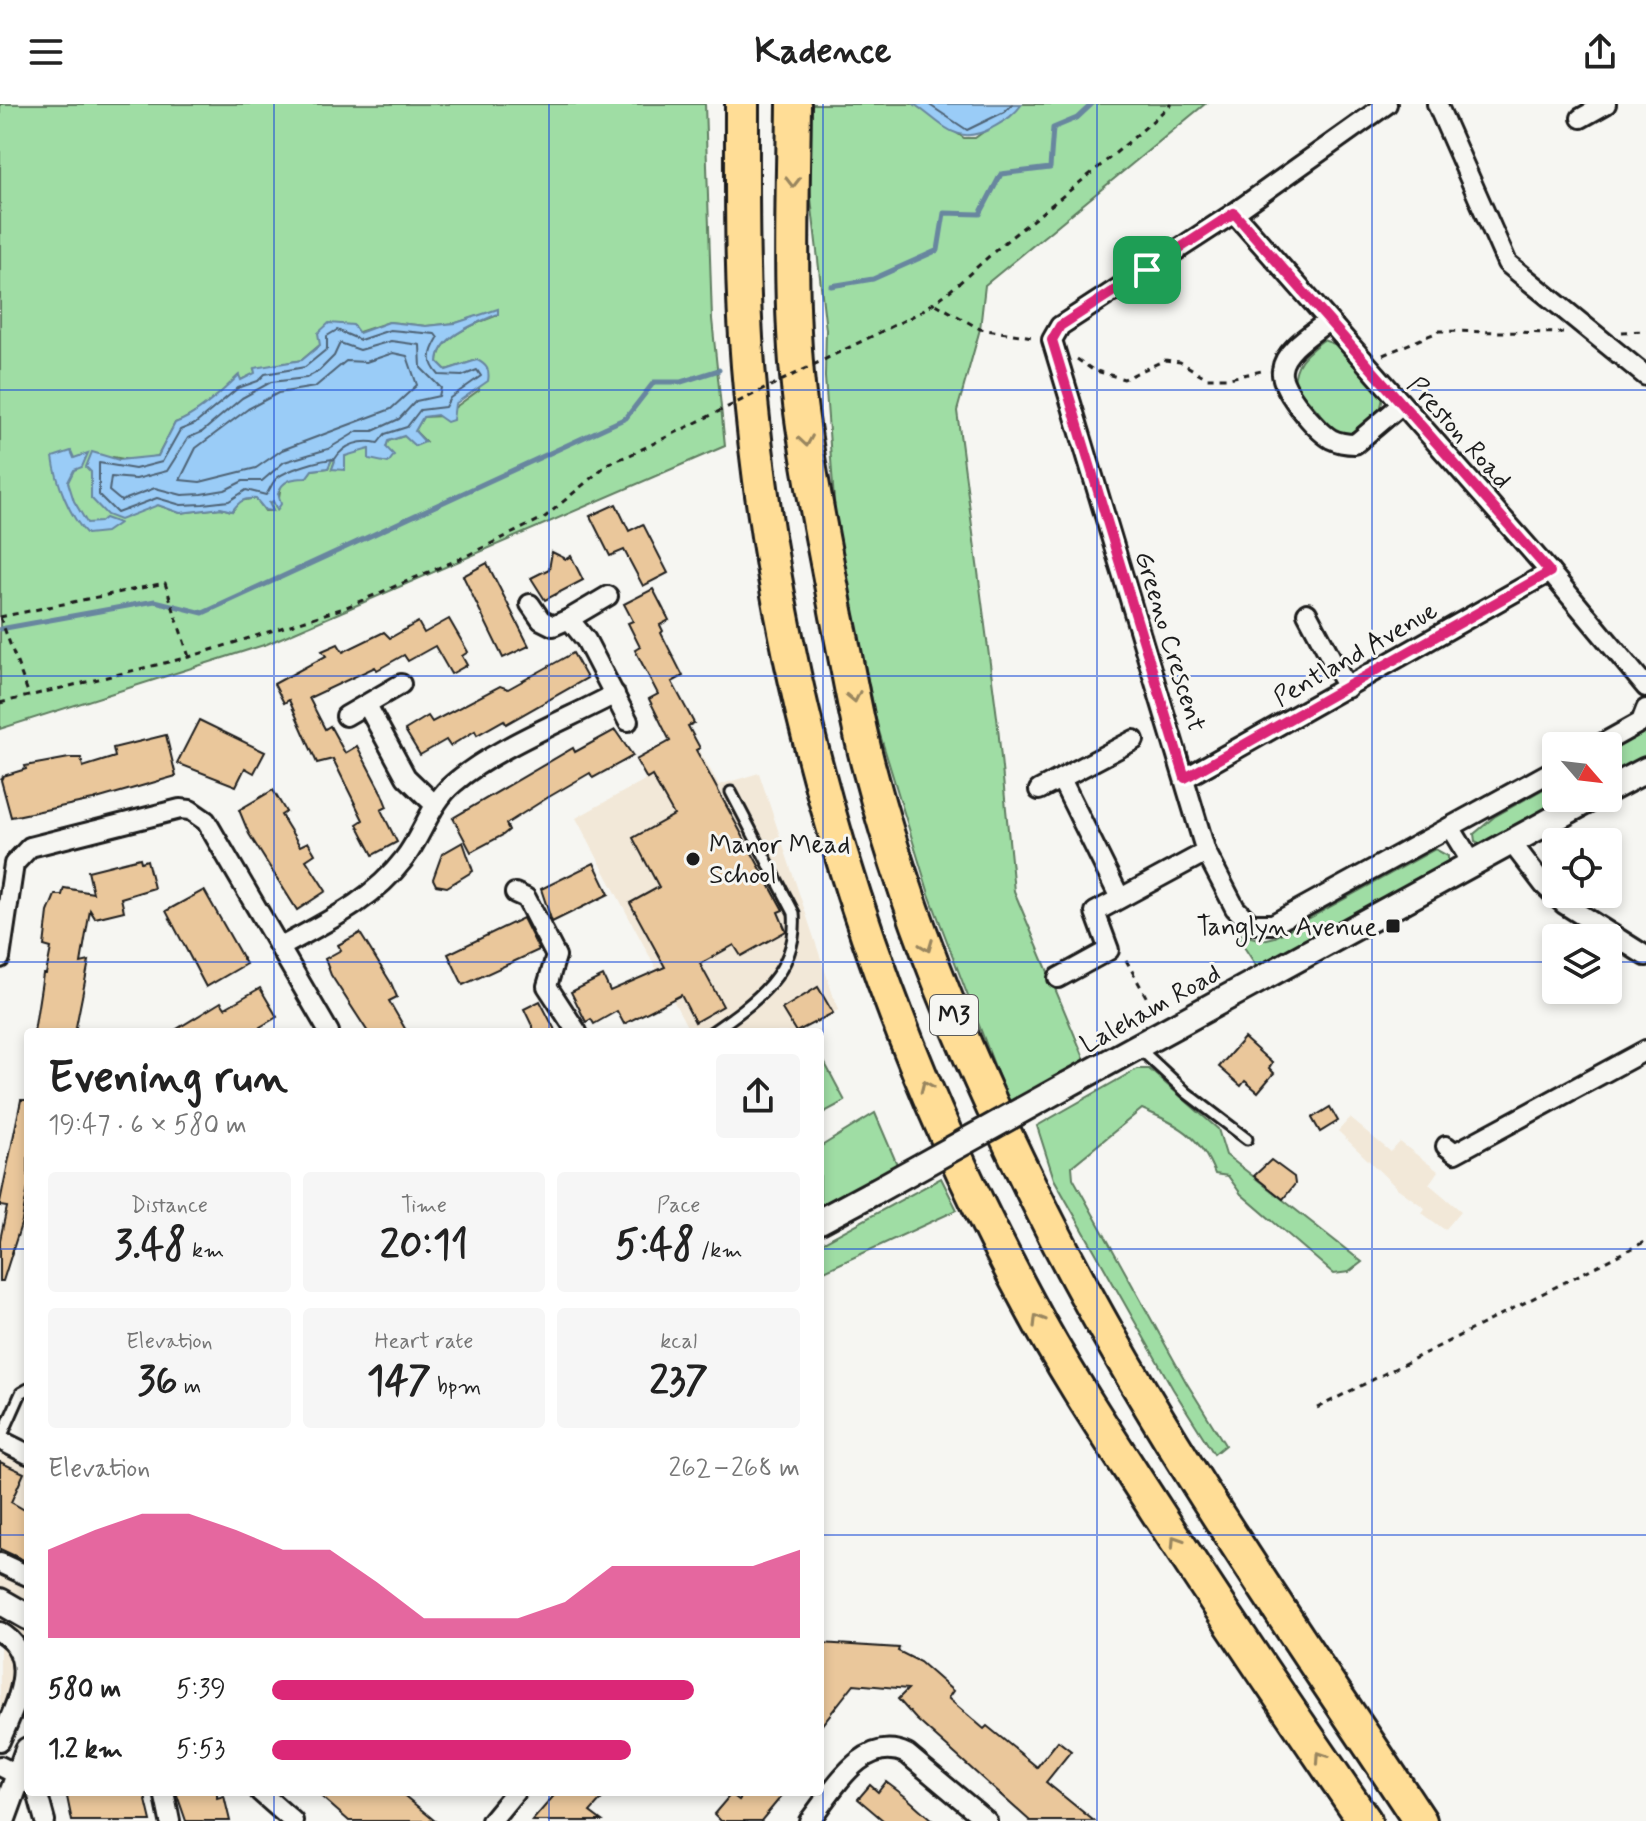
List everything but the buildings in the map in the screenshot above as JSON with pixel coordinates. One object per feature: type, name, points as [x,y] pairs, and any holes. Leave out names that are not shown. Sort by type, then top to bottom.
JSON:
[{"type":"highway","name":"M3","points":[[742,104],[748,366],[764,499],[793,673],[813,757],[867,941],[976,1200],[1030,1306],[1113,1445],[1365,1821]]},
{"type":"highway","name":"M3","points":[[794,104],[791,278],[800,401],[816,506],[866,756],[912,905],[991,1104],[1046,1219],[1099,1316],[1188,1466],[1420,1821]]},
{"type":"main road","points":[[1622,783],[1646,770]]},
{"type":"main road","name":"Laleham Road","points":[[824,1219],[1566,812]]},
{"type":"main road","points":[[0,1589],[24,1600]]},
{"type":"main road","points":[[0,1601],[24,1615]]},
{"type":"main road","points":[[2,1821],[23,1775]]},
{"type":"street","points":[[1052,340],[1060,326],[1234,213],[1387,104]]},
{"type":"street","points":[[1437,104],[1507,263],[1646,376]]},
{"type":"street","points":[[1581,118],[1606,104]]},
{"type":"street","name":"Preston Road","points":[[1234,213],[1550,572],[1646,687]]},
{"type":"street","points":[[1328,321],[1292,351],[1281,368],[1283,387],[1328,437],[1342,444],[1355,444],[1401,405]]},
{"type":"street","name":"Greeno Crescent","points":[[1052,340],[1206,852],[1235,908],[1251,924],[1273,924],[1450,827]]},
{"type":"street","name":"Pentland Avenue","points":[[1185,778],[1550,572]]},
{"type":"street","points":[[530,604],[541,620],[553,626],[608,596]]},
{"type":"street","points":[[1307,613],[1347,688]]},
{"type":"street","points":[[569,619],[586,640],[628,721]]},
{"type":"street","points":[[346,716],[401,684]]},
{"type":"street","points":[[281,947],[359,904],[383,883],[404,859],[435,805],[452,784],[475,768],[615,694]]},
{"type":"street","points":[[367,705],[406,777],[435,805]]},
{"type":"street","points":[[1622,733],[1641,722],[1646,709]]},
{"type":"street","points":[[1039,790],[1134,740]]},
{"type":"street","points":[[1472,863],[1450,827],[1542,777]]},
{"type":"street","points":[[1061,779],[1120,898]]},
{"type":"street","points":[[0,958],[14,864],[30,847],[180,809],[190,810],[206,821],[281,947],[321,1028]]},
{"type":"street","points":[[1511,842],[1542,874]]},
{"type":"street","points":[[1058,978],[1109,950],[1095,912],[1206,852]]},
{"type":"street","points":[[515,893],[526,898],[556,956],[547,986],[574,1028]]},
{"type":"street","points":[[1570,908],[1646,956]]},
{"type":"street","points":[[1446,1146],[1455,1153],[1646,1050]]},
{"type":"street","points":[[0,1440],[24,1452]]},
{"type":"street","points":[[0,1563],[24,1574]]},
{"type":"street","points":[[0,1632],[21,1654],[24,1673],[0,1741]]},
{"type":"street","points":[[809,1821],[857,1761],[869,1752],[894,1748],[907,1754],[987,1821]]},
{"type":"street","points":[[33,1796],[45,1821]]},
{"type":"street","points":[[165,1796],[170,1821]]},
{"type":"street","points":[[265,1796],[293,1821]]},
{"type":"street","points":[[491,1821],[512,1796]]},
{"type":"lane","points":[[718,1028],[762,997],[782,967],[794,922],[794,913],[731,792]]},
{"type":"lane","points":[[1137,1047],[1187,1093],[1247,1139]]},
{"type":"lane","points":[[0,1440],[24,1391]]},
{"type":"path","points":[[0,703],[189,657],[344,608],[464,557],[545,517],[609,463],[936,304],[1008,240],[1127,146],[1171,104]]},
{"type":"path","points":[[936,304],[980,329],[1070,342],[1078,361],[1112,377],[1132,377],[1165,360],[1180,362],[1207,378],[1230,378],[1281,368]]},
{"type":"path","points":[[1366,364],[1413,339],[1440,331],[1592,334]]},
{"type":"path","points":[[29,695],[1,618],[165,583],[189,657]]},
{"type":"path","points":[[1109,950],[1123,956],[1165,1031]]},
{"type":"path","points":[[1317,1408],[1646,1241]]},
{"type":"shaded area","name":"Manor Mead School","points":[[699,750],[719,785],[759,773],[838,1010],[803,1028],[688,1028],[576,818]]},
{"type":"shaded area","points":[[1350,1118],[1391,1152],[1400,1142],[1438,1171],[1429,1184],[1461,1211],[1445,1230],[1422,1213],[1425,1208],[1397,1188],[1338,1131]]},
{"type":"shaded area","points":[[0,1453],[24,1465],[24,1689],[0,1750]]},
{"type":"green space","points":[[0,104],[705,104],[712,319],[725,446],[267,644],[0,729]],"holes":[[[498,310],[498,315],[460,332],[444,345],[438,362],[446,370],[477,360],[479,390],[443,416],[423,417],[415,431],[425,441],[404,436],[388,441],[386,447],[365,448],[345,456],[345,463],[332,469],[335,460],[332,459],[328,468],[312,470],[306,478],[293,478],[281,485],[277,509],[273,501],[269,502],[273,511],[265,511],[256,498],[240,501],[232,511],[221,508],[180,513],[158,505],[139,510],[91,498],[91,472],[113,457],[135,461],[158,456],[175,423],[208,403],[238,376],[241,380],[256,373],[254,369],[302,360],[320,345],[389,322],[426,326],[456,323]]]},
{"type":"green space","points":[[809,104],[914,104],[964,138],[975,138],[1022,104],[1205,104],[985,285],[980,329],[957,411],[997,717],[1014,891],[1085,1060],[1009,1104],[929,894],[878,728],[836,527],[825,377],[826,330],[808,172]]},
{"type":"green space","points":[[1323,340],[1346,348],[1384,393],[1379,416],[1359,434],[1337,433],[1294,384],[1299,364]]},
{"type":"green space","points":[[1646,729],[1646,760],[1622,773],[1622,744]]},
{"type":"green space","points":[[1542,790],[1542,812],[1530,821],[1485,846],[1475,841],[1474,834],[1494,817]]},
{"type":"green space","points":[[1435,849],[1448,856],[1448,861],[1257,967],[1235,933],[1263,940],[1275,937]]},
{"type":"green space","points":[[824,1062],[845,1101],[824,1112]]},
{"type":"green space","points":[[1137,1069],[1149,1069],[1218,1129],[1226,1155],[1362,1262],[1349,1272],[1334,1274],[1241,1194],[1228,1176],[1215,1174],[1202,1150],[1187,1133],[1142,1109],[1072,1166],[1073,1178],[1186,1382],[1225,1445],[1214,1454],[1173,1389],[1054,1179],[1037,1126]]},
{"type":"green space","points":[[875,1113],[899,1169],[824,1206],[824,1145]]},
{"type":"green space","points":[[941,1178],[957,1210],[824,1271],[824,1242]]},
{"type":"water","points":[[914,104],[1022,104],[1001,123],[969,135],[951,131]]},
{"type":"water","points":[[498,309],[498,314],[451,338],[444,345],[438,362],[446,370],[477,360],[487,368],[488,381],[455,404],[453,420],[447,422],[437,415],[423,417],[415,431],[425,442],[415,446],[404,436],[388,441],[386,447],[394,455],[388,463],[369,459],[369,449],[345,456],[345,470],[332,469],[335,461],[332,459],[328,468],[312,470],[306,478],[285,483],[278,493],[281,504],[277,510],[273,501],[269,503],[273,511],[265,510],[256,499],[252,499],[242,501],[232,511],[221,508],[180,513],[158,505],[120,520],[107,515],[91,498],[91,472],[86,467],[92,452],[119,460],[158,456],[175,423],[200,409],[239,375],[241,380],[255,373],[254,368],[302,360],[320,345],[318,333],[329,323],[353,325],[359,333],[389,322],[426,326],[456,323]]},
{"type":"water","points":[[71,451],[74,458],[88,453],[82,467],[74,470],[68,482],[74,501],[87,523],[100,522],[105,518],[119,523],[106,532],[87,534],[64,498],[53,457]]},
{"type":"waterway","points":[[831,286],[873,279],[938,250],[944,213],[980,214],[1001,174],[1050,168],[1053,128],[1077,118],[1092,104]]},
{"type":"waterway","points":[[0,629],[155,601],[203,613],[626,418],[654,382],[681,382],[719,370]]},
{"type":"place","name":"Manor Mead School","points":[[693,859]]},
{"type":"place","name":"Tanglyn Avenue","points":[[1393,926]]},
{"type":"route","points":[[1234,213],[1550,572],[1185,778],[1052,340],[1060,326],[1147,270],[1234,213]]}]
